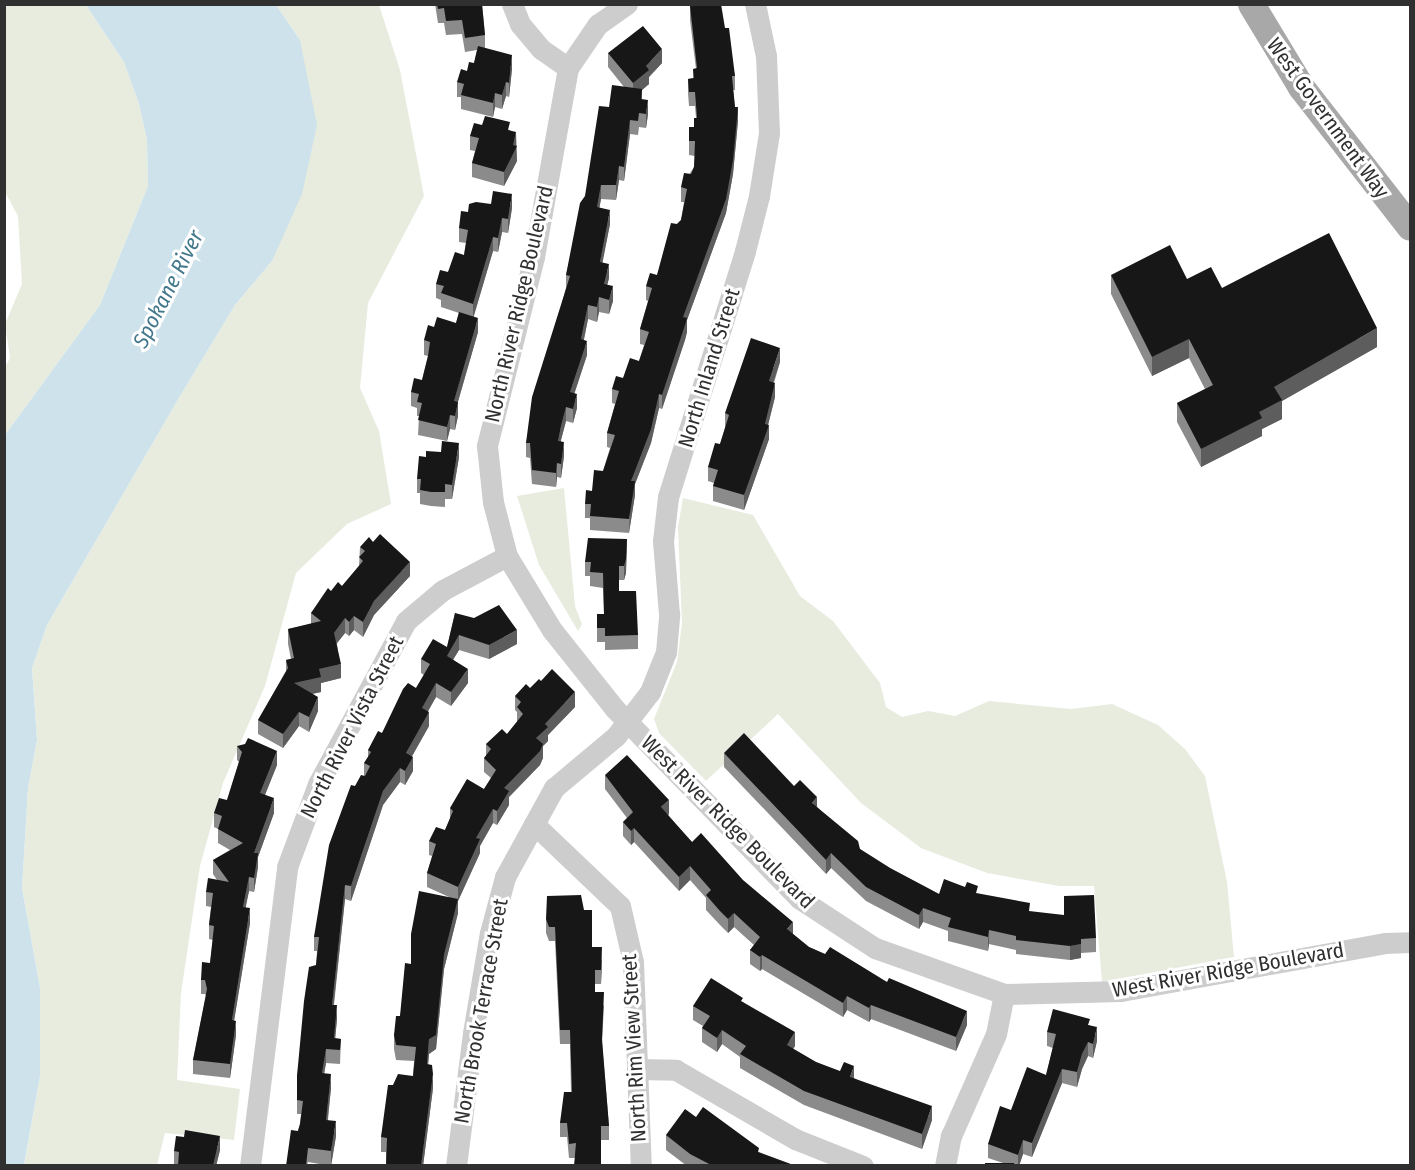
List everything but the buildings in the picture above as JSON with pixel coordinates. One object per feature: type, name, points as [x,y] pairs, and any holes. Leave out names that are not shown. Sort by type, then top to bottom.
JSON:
[{"type":"main road","name":"West Government Way","points":[[1251,4],[1301,87],[1410,227]]},
{"type":"street","points":[[512,4],[520,24],[541,49],[568,68]]},
{"type":"street","name":"North River Ridge Boulevard","points":[[507,556],[493,502],[487,446],[534,257],[568,68],[598,24],[627,4]]},
{"type":"street","name":"North Inland Street","points":[[627,722],[650,692],[666,652],[669,614],[663,541],[668,498],[759,196],[769,133],[766,56],[755,4]]},
{"type":"street","name":"West River Ridge Boulevard","points":[[507,556],[552,630],[627,722],[800,899],[874,948],[1004,994],[1122,991],[1361,947],[1410,942]]},
{"type":"street","name":"North River Vista Street","points":[[250,1166],[287,867],[318,784],[406,621],[443,590],[507,556]]},
{"type":"street","name":"North Brook Terrace Street","points":[[456,1166],[490,933],[505,876],[554,788],[627,722]]},
{"type":"street","name":"North Rim View Street","points":[[534,824],[620,906],[633,962],[641,1166]]},
{"type":"street","points":[[945,1166],[951,1136],[996,1034],[1004,994]]},
{"type":"street","points":[[638,1068],[676,1070],[795,1139],[863,1166]]},
{"type":"shaded area","points":[[5,5],[86,5],[124,62],[139,104],[147,140],[148,186],[100,305],[5,435],[5,367],[10,358],[5,324],[22,284],[18,216],[5,192]]},
{"type":"shaded area","points":[[276,5],[379,5],[400,70],[424,196],[368,303],[360,388],[379,431],[391,504],[347,524],[296,573],[265,686],[223,783],[200,866],[181,993],[177,1080],[240,1089],[234,1140],[165,1133],[157,1165],[24,1166],[40,1076],[40,988],[22,888],[28,788],[37,740],[32,668],[47,625],[180,396],[235,305],[272,261],[300,40]]},
{"type":"shaded area","points":[[564,488],[575,606],[582,624],[578,631],[539,565],[517,496]]},
{"type":"shaded area","points":[[683,498],[753,515],[800,596],[833,621],[880,683],[886,707],[902,717],[928,711],[955,716],[989,701],[1071,709],[1112,704],[1158,725],[1185,749],[1205,776],[1227,882],[1234,957],[1102,982],[1094,886],[1059,886],[987,873],[921,848],[861,803],[778,714],[706,781],[659,733],[654,719],[677,662],[682,623],[678,527]]},
{"type":"water","name":"Spokane River","points":[[86,5],[276,5],[300,40],[317,125],[302,194],[272,261],[235,305],[180,396],[47,625],[32,668],[37,740],[28,788],[22,888],[40,988],[40,1076],[24,1165],[5,1165],[5,435],[100,305],[148,186],[147,140],[139,104],[124,62]]}]
